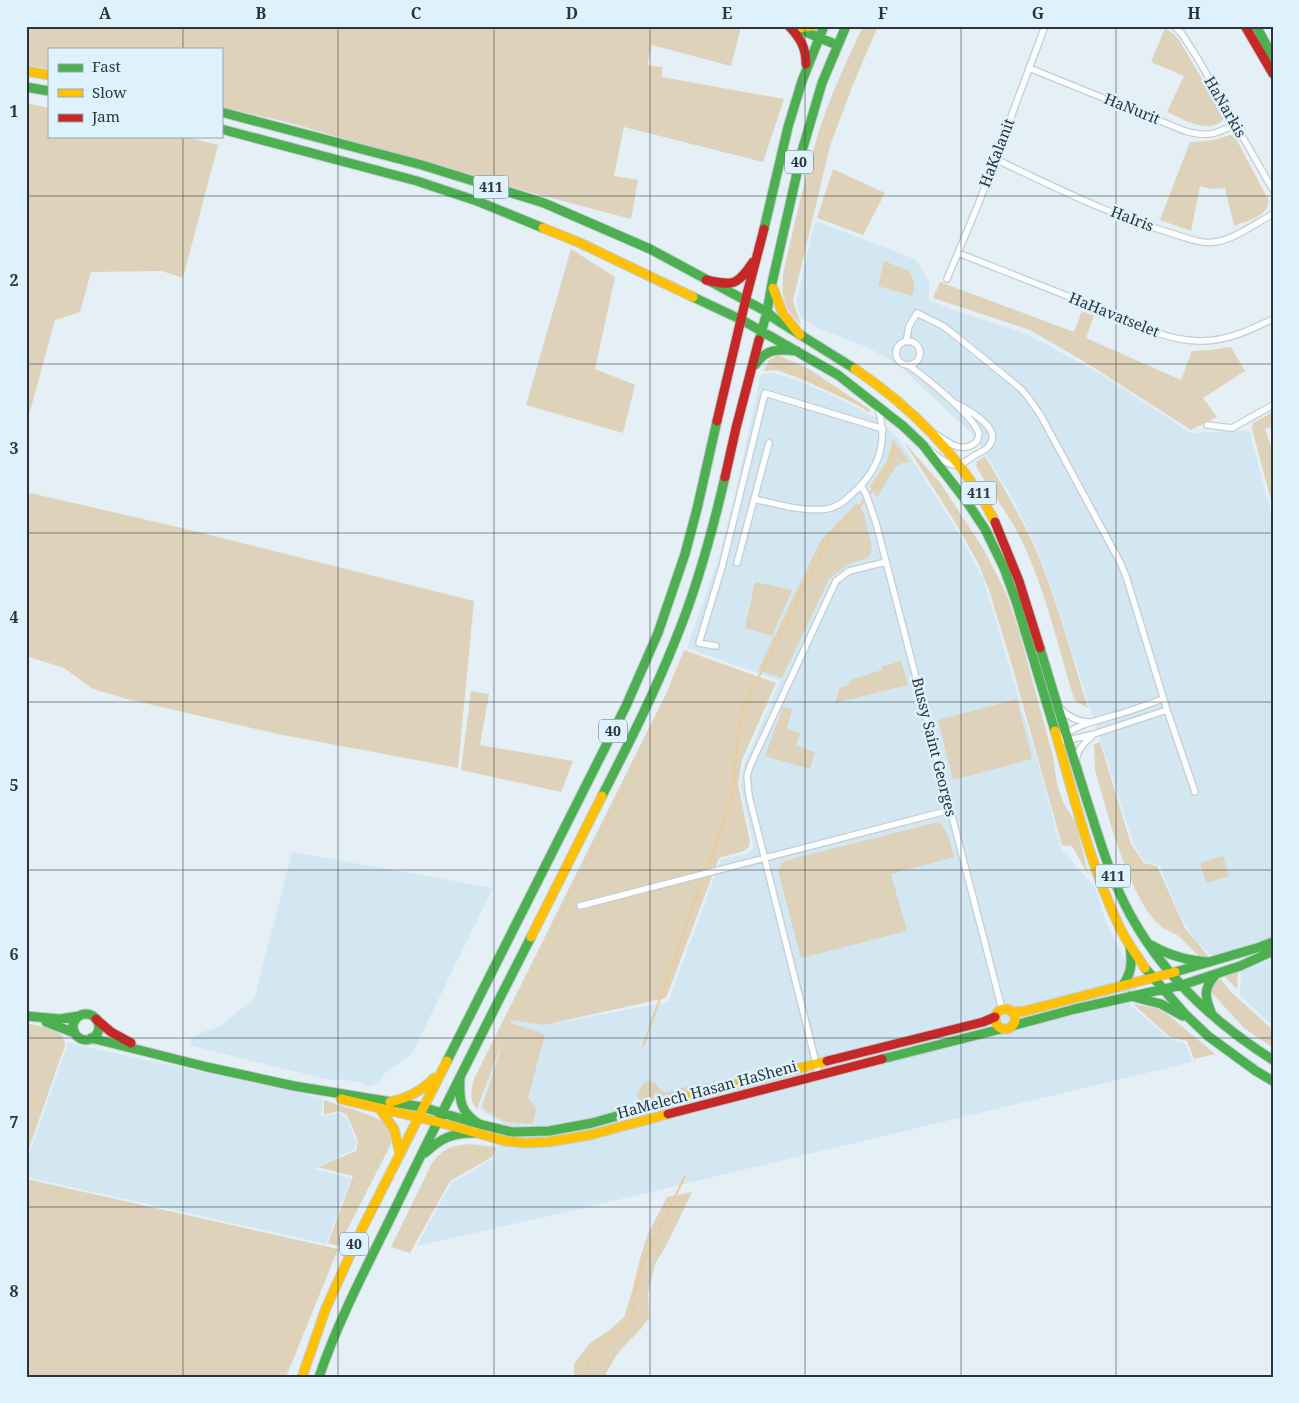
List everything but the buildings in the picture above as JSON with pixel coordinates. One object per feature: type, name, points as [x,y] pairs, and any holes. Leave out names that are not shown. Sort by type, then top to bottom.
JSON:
[{"type":"main road","points":[[793,27],[813,26]]},
{"type":"main road","name":"40","points":[[302,1377],[326,1308],[345,1263],[422,1107],[626,706],[658,633],[686,554],[795,100],[824,26]]},
{"type":"main road","name":"40","points":[[319,1377],[349,1304],[439,1118],[644,714],[676,640],[704,559],[767,312],[802,151],[822,83],[846,26]]},
{"type":"main road","points":[[1245,26],[1273,74]]},
{"type":"main road","points":[[1256,26],[1273,57]]},
{"type":"main road","points":[[793,27],[837,45]]},
{"type":"main road","points":[[793,27],[806,49],[805,71]]},
{"type":"main road","points":[[26,71],[48,75]]},
{"type":"main road","points":[[26,87],[48,91]]},
{"type":"main road","name":"411","points":[[222,112],[444,172],[544,203],[634,242],[767,312],[882,388],[929,430],[961,465],[974,484],[995,520],[1010,555],[1057,705],[1102,886],[1120,928],[1153,978],[1194,1023],[1229,1053],[1273,1081]]},
{"type":"main road","name":"411","points":[[222,129],[417,181],[477,201],[578,242],[742,320],[838,375],[893,417],[923,445],[977,517],[992,542],[1016,601],[1076,768],[1097,834],[1128,911],[1147,942],[1182,985],[1212,1015],[1241,1039],[1273,1060]]},
{"type":"main road","points":[[706,280],[722,284],[736,282],[742,278],[759,252]]},
{"type":"main road","points":[[772,283],[781,312],[800,335]]},
{"type":"main road","points":[[750,373],[757,360],[768,352],[782,350],[797,351]]},
{"type":"main road","points":[[1123,986],[1132,968],[1129,942]]},
{"type":"main road","points":[[1147,942],[1165,953],[1180,959],[1210,962]]},
{"type":"main road","points":[[1273,942],[1172,973],[1025,1011],[1012,1012],[1002,1009],[995,1017],[995,1022],[1002,1029],[1008,1029],[1012,1026],[1076,1009],[1182,985],[1251,961],[1273,951]]},
{"type":"main road","points":[[1212,1015],[1206,990],[1216,974]]},
{"type":"main road","points":[[1130,996],[1161,1004],[1194,1023]]},
{"type":"main road","points":[[1012,1012],[1015,1019],[1012,1026]]},
{"type":"main road","points":[[82,1015],[74,1022],[74,1029],[77,1036],[83,1039],[92,1038],[107,1041],[207,1067],[314,1090]]},
{"type":"main road","points":[[26,1017],[70,1019],[89,1015],[119,1037],[156,1053]]},
{"type":"main road","points":[[26,1017],[75,1032]]},
{"type":"main road","name":"HaMelech Hasan HaSheni","points":[[314,1090],[343,1100],[418,1117],[480,1124],[512,1132],[549,1131],[592,1123],[725,1087],[977,1024],[995,1017]]},
{"type":"main road","points":[[92,1038],[98,1030],[96,1019]]},
{"type":"main road","name":"HaMelech Hasan HaSheni","points":[[314,1090],[422,1107],[439,1118],[474,1133],[505,1141],[524,1143],[548,1142],[579,1137],[1002,1029]]},
{"type":"main road","points":[[390,1102],[409,1097],[422,1090],[431,1082],[443,1066]]},
{"type":"main road","points":[[461,1074],[459,1087],[462,1108],[469,1118],[480,1124]]},
{"type":"main road","points":[[380,1109],[394,1129],[400,1154]]},
{"type":"main road","points":[[418,1162],[442,1138],[457,1134],[474,1133]]},
{"type":"street","name":"HaKalanit","points":[[946,279],[995,159],[1045,26]]},
{"type":"street","name":"HaNarkis","points":[[1174,26],[1182,34],[1198,59],[1273,190]]},
{"type":"street","name":"HaNurit","points":[[1029,68],[1185,131],[1205,135],[1223,130],[1235,124]]},
{"type":"street","name":"HaIris","points":[[995,159],[1088,202],[1192,240],[1215,242],[1224,240],[1273,214]]},
{"type":"street","name":"HaHavatselet","points":[[958,253],[1152,331],[1187,341],[1217,340],[1248,331],[1273,319]]},
{"type":"street","points":[[906,342],[909,326],[917,313],[943,326],[1021,389],[1041,416],[1120,562],[1132,592],[1167,710],[1195,792]]},
{"type":"street","points":[[923,445],[949,464],[961,465],[987,448],[992,438],[992,432],[988,425],[952,400],[908,365],[898,360],[896,352],[900,345],[906,342],[914,343],[919,348],[919,365],[928,380]]},
{"type":"street","points":[[908,365],[916,362],[918,359]]},
{"type":"street","points":[[716,646],[698,642],[722,567],[766,394],[883,429]]},
{"type":"street","points":[[929,430],[960,448],[971,446],[977,442],[980,434],[978,430],[952,400]]},
{"type":"street","points":[[754,499],[802,508],[826,509],[840,504],[862,487],[881,449],[883,429],[876,404]]},
{"type":"street","points":[[1207,425],[1232,428],[1273,405]]},
{"type":"street","points":[[737,564],[769,443]]},
{"type":"street","name":"Bussy Saint Georges","points":[[862,487],[872,507],[1002,1009]]},
{"type":"street","points":[[819,1075],[764,858],[747,787],[747,776],[836,580],[848,570],[886,562]]},
{"type":"street","points":[[1064,738],[1092,722],[1164,699]]},
{"type":"street","points":[[1057,705],[1073,718],[1082,722],[1092,722]]},
{"type":"street","points":[[1064,738],[1094,734],[1167,710]]},
{"type":"street","points":[[1076,768],[1079,751],[1094,734]]},
{"type":"street","points":[[580,906],[950,810]]},
{"type":"shaded area","points":[[26,26],[738,26],[741,27],[731,66],[652,45],[647,65],[662,67],[662,77],[784,99],[763,162],[624,127],[614,176],[638,180],[631,219],[506,186],[287,122],[222,107],[222,48],[48,48],[48,69],[26,65]]},
{"type":"shaded area","points":[[863,26],[878,26],[830,146],[793,301],[801,325],[787,308],[783,296],[783,275],[817,137],[832,95]]},
{"type":"shaded area","points":[[1165,28],[1174,34],[1181,43],[1221,112],[1223,120],[1217,124],[1203,126],[1188,122],[1167,112],[1184,76],[1151,62]]},
{"type":"shaded area","points":[[26,103],[48,108],[48,138],[191,138],[218,145],[183,278],[162,271],[91,272],[80,312],[55,320],[26,426]]},
{"type":"shaded area","points":[[1230,135],[1235,137],[1268,199],[1266,210],[1251,220],[1234,226],[1225,188],[1211,189],[1200,186],[1191,231],[1160,220],[1190,142],[1200,142]]},
{"type":"shaded area","points":[[833,169],[885,193],[863,235],[817,218]]},
{"type":"shaded area","points":[[815,221],[915,259],[929,282],[929,300],[1027,334],[1099,373],[1191,433],[1249,430],[1273,520],[1273,939],[1218,958],[1209,953],[1198,944],[1179,914],[1160,866],[1145,862],[1134,845],[1049,580],[1035,544],[1015,503],[984,451],[971,433],[899,365],[867,347],[820,329],[801,318],[796,304]]},
{"type":"shaded area","points":[[571,249],[615,277],[595,369],[635,385],[623,433],[526,405]]},
{"type":"shaded area","points":[[884,261],[909,271],[914,283],[912,296],[878,286]]},
{"type":"shaded area","points":[[940,282],[1074,332],[1082,311],[1094,316],[1086,338],[1181,380],[1192,351],[1231,347],[1245,371],[1203,398],[1217,417],[1191,430],[1085,362],[1030,330],[933,298]]},
{"type":"shaded area","points":[[778,355],[809,369],[872,411],[801,379],[776,370],[764,371],[769,360]]},
{"type":"shaded area","points":[[774,373],[800,381],[877,418],[900,441],[953,523],[983,578],[1042,776],[1061,849],[1095,887],[1106,923],[1122,955],[1139,979],[1130,1005],[1170,1039],[1186,1044],[1192,1062],[580,1209],[417,1246],[451,1183],[493,1159],[504,1124],[479,1109],[511,1019],[544,1025],[668,1002],[721,859],[745,854],[753,849],[740,784],[745,762],[780,681],[687,648],[719,557],[735,495],[760,378],[762,374]]},
{"type":"shaded area","points":[[1273,412],[1273,426],[1265,429],[1273,452],[1271,466],[1273,473],[1273,508],[1252,429],[1253,423]]},
{"type":"shaded area","points":[[893,439],[910,462],[902,463],[895,468],[877,497],[870,486],[887,461]]},
{"type":"shaded area","points":[[904,442],[941,484],[984,550],[1006,593],[1018,628],[1053,756],[1057,784],[1063,802],[1076,823],[1088,874],[1072,846],[1062,845],[1011,662],[989,590],[978,563],[955,522]]},
{"type":"shaded area","points":[[985,456],[1033,543],[1056,604],[1088,708],[1074,699],[1046,605],[1021,539],[977,468],[976,462]]},
{"type":"shaded area","points":[[26,492],[182,528],[474,601],[458,768],[278,734],[127,699],[93,689],[64,668],[26,656]]},
{"type":"shaded area","points":[[856,504],[859,505],[864,515],[872,547],[870,555],[865,559],[848,564],[829,579],[782,678],[758,670],[821,540]]},
{"type":"shaded area","points":[[755,582],[792,590],[772,636],[745,628]]},
{"type":"shaded area","points":[[684,650],[776,683],[742,760],[738,784],[750,842],[749,847],[744,851],[719,858],[666,998],[544,1025],[511,1020],[510,1023],[545,1034],[528,1098],[537,1108],[532,1124],[505,1122],[482,1108],[504,1039],[477,1109],[471,1095],[474,1079],[667,692]]},
{"type":"shaded area","points":[[901,661],[908,685],[835,703],[840,687],[846,686],[853,679],[882,670],[881,667]]},
{"type":"shaded area","points":[[471,691],[489,694],[480,745],[573,761],[561,792],[461,770]]},
{"type":"shaded area","points":[[1017,699],[1032,759],[953,780],[938,720]]},
{"type":"shaded area","points":[[783,707],[792,709],[787,729],[800,733],[796,746],[815,752],[810,769],[765,756]]},
{"type":"shaded area","points":[[1100,742],[1131,844],[1144,863],[1157,866],[1185,928],[1209,957],[1203,960],[1177,935],[1156,922],[1145,908],[1135,889],[1111,826],[1095,770],[1093,745]]},
{"type":"shaded area","points":[[938,822],[947,833],[954,857],[891,874],[907,931],[801,958],[778,870],[784,861]]},
{"type":"shaded area","points":[[292,852],[493,888],[411,1055],[388,1070],[377,1083],[368,1087],[359,1082],[335,1079],[334,1081],[192,1046],[190,1038],[221,1026],[255,997]]},
{"type":"shaded area","points":[[1223,856],[1229,876],[1206,883],[1200,863]]},
{"type":"shaded area","points":[[1273,959],[1273,1026],[1240,995],[1241,969]]},
{"type":"shaded area","points":[[1238,970],[1237,989],[1223,975]]},
{"type":"shaded area","points":[[1220,978],[1230,991],[1273,1030],[1273,1048],[1244,1028],[1210,991],[1212,983]]},
{"type":"shaded area","points":[[1133,1004],[1156,1008],[1167,1014],[1215,1054],[1194,1059],[1187,1041],[1170,1037]]},
{"type":"shaded area","points":[[26,1023],[52,1029],[63,1036],[65,1045],[26,1157]]},
{"type":"shaded area","points":[[68,1043],[323,1098],[321,1117],[338,1113],[346,1117],[356,1142],[355,1149],[313,1169],[351,1178],[326,1244],[26,1177],[26,1163]]},
{"type":"shaded area","points":[[650,1080],[665,1093],[699,1084],[713,1083],[718,1085],[639,1106],[637,1093],[644,1083]]},
{"type":"shaded area","points":[[324,1100],[376,1118],[387,1125],[391,1137],[391,1144],[339,1246],[328,1243],[353,1176],[318,1167],[356,1151],[358,1141],[347,1115],[338,1111],[324,1115]]},
{"type":"shaded area","points":[[469,1144],[497,1147],[492,1157],[450,1181],[410,1253],[391,1247],[432,1163],[440,1154],[448,1149]]},
{"type":"shaded area","points":[[26,1179],[338,1249],[286,1377],[26,1377]]},
{"type":"shaded area","points":[[692,1192],[666,1246],[655,1264],[648,1294],[649,1318],[616,1356],[606,1373],[606,1377],[574,1377],[574,1364],[589,1344],[611,1329],[624,1317],[648,1234],[667,1197]]},
{"type":"waterway","points":[[772,363],[822,385],[869,411]]},
{"type":"waterway","points":[[868,496],[886,472],[895,448]]},
{"type":"waterway","points":[[706,872],[731,803],[737,743],[743,708],[831,535],[857,510],[865,499]]},
{"type":"waterway","points":[[643,1046],[704,876]]},
{"type":"waterway","points":[[582,1377],[590,1358],[625,1327],[633,1313],[636,1289],[644,1260],[685,1176]]},
{"type":"traffic: fast","points":[[764,229],[788,127],[802,81],[824,26]]},
{"type":"traffic: fast","points":[[759,340],[767,312],[802,151],[822,83],[846,26]]},
{"type":"traffic: fast","points":[[1256,26],[1273,57]]},
{"type":"traffic: fast","points":[[796,28],[837,45]]},
{"type":"traffic: fast","points":[[26,87],[48,91]]},
{"type":"traffic: fast","points":[[222,112],[422,165],[544,203],[650,249],[767,312],[775,319],[855,369]]},
{"type":"traffic: fast","points":[[222,129],[417,181],[477,201],[543,228]]},
{"type":"traffic: fast","points":[[693,297],[742,320],[838,375],[903,426],[923,445],[967,502],[985,529],[1004,568],[1016,601],[1055,731]]},
{"type":"traffic: fast","points":[[755,365],[764,355],[773,351],[797,351]]},
{"type":"traffic: fast","points":[[447,1061],[626,706],[658,633],[685,554],[717,421]]},
{"type":"traffic: fast","points":[[602,796],[650,700],[683,621],[715,519],[725,477]]},
{"type":"traffic: fast","points":[[1040,648],[1103,849],[1118,890],[1131,916],[1159,959],[1193,997],[1231,1031],[1273,1060]]},
{"type":"traffic: fast","points":[[319,1377],[362,1275],[531,937]]},
{"type":"traffic: fast","points":[[1175,972],[1273,942]]},
{"type":"traffic: fast","points":[[1151,945],[1179,957],[1210,962]]},
{"type":"traffic: fast","points":[[1123,985],[1131,967],[1130,947]]},
{"type":"traffic: fast","points":[[1012,1026],[1075,1009],[1182,985],[1240,966],[1273,951]]},
{"type":"traffic: fast","points":[[1145,968],[1185,1014],[1208,1036],[1273,1081]]},
{"type":"traffic: fast","points":[[1211,1012],[1206,992],[1209,983],[1216,974]]},
{"type":"traffic: fast","points":[[1130,996],[1161,1004],[1183,1016]]},
{"type":"traffic: fast","points":[[86,1014],[95,1018],[99,1027],[95,1036],[86,1040],[77,1036],[73,1027],[77,1018],[86,1014]]},
{"type":"traffic: fast","points":[[26,1016],[60,1019],[79,1016]]},
{"type":"traffic: fast","points":[[46,1022],[75,1033]]},
{"type":"traffic: fast","points":[[882,1059],[1001,1029]]},
{"type":"traffic: fast","points":[[91,1038],[207,1067],[294,1086],[422,1107],[512,1132],[549,1131],[592,1123],[649,1107]]},
{"type":"traffic: fast","points":[[460,1079],[460,1093],[464,1110],[479,1124]]},
{"type":"traffic: fast","points":[[425,1153],[447,1137],[474,1133]]},
{"type":"traffic: slow","points":[[797,28],[813,26]]},
{"type":"traffic: slow","points":[[26,71],[48,75]]},
{"type":"traffic: slow","points":[[543,228],[578,242],[693,297]]},
{"type":"traffic: slow","points":[[773,288],[783,314],[800,335]]},
{"type":"traffic: slow","points":[[855,369],[877,384],[917,418],[935,437],[968,477],[995,522]]},
{"type":"traffic: slow","points":[[1055,731],[1099,879],[1122,932],[1145,968]]},
{"type":"traffic: slow","points":[[531,937],[602,796]]},
{"type":"traffic: slow","points":[[1012,1012],[1025,1011],[1175,972]]},
{"type":"traffic: slow","points":[[1005,1009],[1012,1012],[1015,1019],[1012,1026],[1005,1029],[998,1026],[995,1019],[998,1012],[1005,1009]]},
{"type":"traffic: slow","points":[[302,1377],[326,1308],[361,1231],[447,1061]]},
{"type":"traffic: slow","points":[[649,1107],[827,1061]]},
{"type":"traffic: slow","points":[[390,1102],[414,1093],[425,1087],[434,1078]]},
{"type":"traffic: slow","points":[[341,1099],[438,1122],[505,1141],[524,1143],[548,1142],[590,1135],[668,1114]]},
{"type":"traffic: slow","points":[[380,1109],[394,1129],[400,1154]]},
{"type":"traffic: jam","points":[[789,26],[802,43],[806,64]]},
{"type":"traffic: jam","points":[[1245,26],[1273,74]]},
{"type":"traffic: jam","points":[[717,421],[764,229]]},
{"type":"traffic: jam","points":[[706,280],[722,283],[734,282],[743,276],[753,262]]},
{"type":"traffic: jam","points":[[725,477],[759,340]]},
{"type":"traffic: jam","points":[[995,522],[1019,581],[1040,648]]},
{"type":"traffic: jam","points":[[827,1061],[983,1022],[995,1017]]},
{"type":"traffic: jam","points":[[96,1019],[111,1032],[131,1043]]},
{"type":"traffic: jam","points":[[668,1114],[882,1059]]}]
